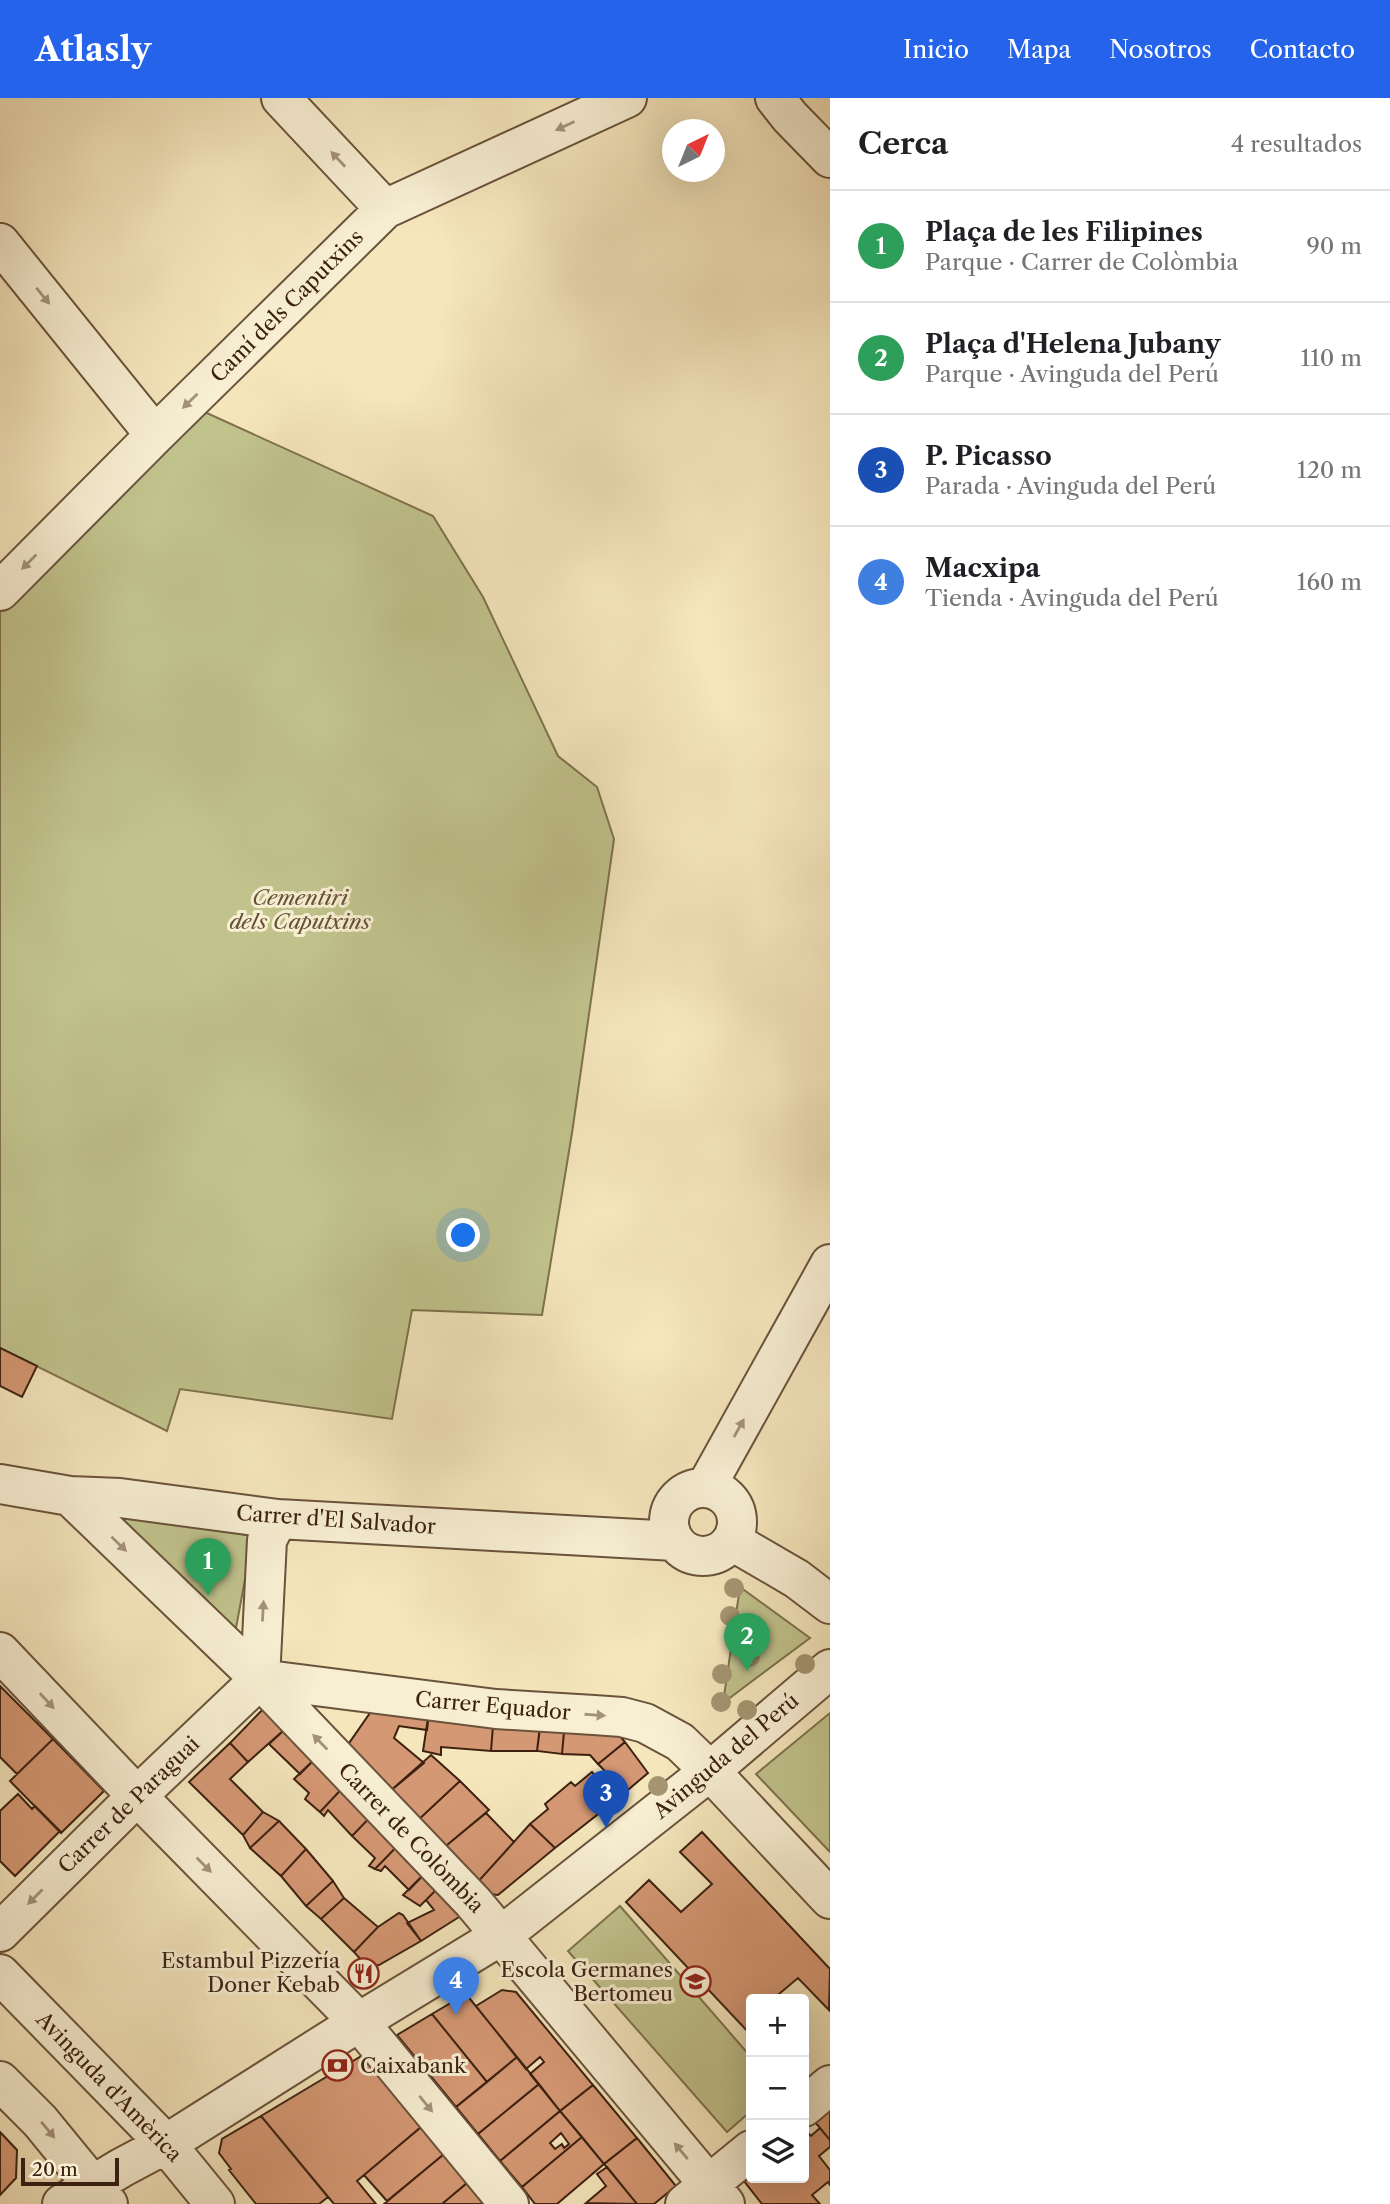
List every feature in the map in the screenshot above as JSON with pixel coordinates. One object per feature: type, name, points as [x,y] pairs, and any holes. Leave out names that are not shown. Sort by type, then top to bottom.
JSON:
[{"type":"street","points":[[281,98],[385,209]]},
{"type":"street","name":"Camí dels Caputxins","points":[[0,592],[385,209],[627,98]]},
{"type":"street","points":[[775,98],[830,158]]},
{"type":"street","points":[[0,243],[155,435]]},
{"type":"street","points":[[706,1487],[830,1264]]},
{"type":"street","name":"Carrer d'El Salvador","points":[[0,1484],[70,1496],[120,1498],[278,1519],[675,1541]]},
{"type":"street","points":[[706,1487],[718,1490],[728,1497],[738,1518],[737,1531],[732,1541],[713,1555],[701,1556],[679,1547],[670,1530],[669,1518],[672,1506],[679,1497],[689,1490],[706,1487]]},
{"type":"street","name":"Carrer de Colòmbia","points":[[70,1496],[260,1679],[464,1892],[502,1935],[706,2198]]},
{"type":"street","points":[[260,1679],[267,1540],[278,1519]]},
{"type":"street","points":[[732,1541],[797,1579],[830,1604]]},
{"type":"street","points":[[0,1652],[359,2022],[509,2204]]},
{"type":"street","name":"Avinguda del Perú","points":[[88,2197],[166,2144],[502,1935],[710,1771],[830,1669]]},
{"type":"street","name":"Carrer Equador","points":[[260,1679],[496,1709],[622,1717],[645,1723],[680,1742],[830,1899]]},
{"type":"street","name":"Carrer de Paraguai","points":[[0,1932],[260,1679]]},
{"type":"street","name":"Avinguda d'Amèrica","points":[[0,1974],[166,2144],[215,2204]]},
{"type":"street","points":[[0,2081],[40,2121],[88,2197]]},
{"type":"street","points":[[809,2103],[830,2085]]},
{"type":"street","points":[[706,2198],[746,2155]]},
{"type":"green space","name":"Cementiri dels Caputxins","points":[[187,404],[433,516],[483,597],[558,756],[597,787],[614,839],[572,1133],[542,1315],[412,1310],[392,1419],[180,1389],[167,1431],[0,1348],[0,592]]},
{"type":"green space","points":[[97,1512],[253,1536],[231,1655]]},
{"type":"green space","points":[[740,1587],[810,1638],[723,1703]]},
{"type":"green space","points":[[830,1713],[830,1852],[756,1774]]},
{"type":"green space","points":[[620,1906],[746,2051],[746,2115],[727,2132],[568,1951]]},
{"type":"building","points":[[0,1348],[37,1366],[22,1397],[0,1386]]},
{"type":"building","points":[[0,1686],[53,1739],[17,1774],[0,1757]]},
{"type":"building","points":[[273,1699],[294,1721],[248,1762],[230,1743]]},
{"type":"building","points":[[379,1700],[430,1705],[427,1730],[399,1726],[394,1738],[424,1763],[388,1793],[345,1749]]},
{"type":"building","points":[[430,1705],[494,1713],[491,1751],[441,1747],[441,1755],[423,1751]]},
{"type":"building","points":[[494,1713],[542,1713],[537,1751],[491,1751]]},
{"type":"building","points":[[541,1718],[565,1721],[562,1754],[537,1751]]},
{"type":"building","points":[[294,1721],[323,1751],[300,1774],[269,1744]]},
{"type":"building","points":[[565,1721],[609,1723],[625,1742],[598,1764],[590,1755],[562,1754]]},
{"type":"building","points":[[53,1739],[104,1791],[61,1833],[10,1781]]},
{"type":"building","points":[[625,1742],[648,1773],[616,1800],[603,1785],[610,1776],[598,1764]]},
{"type":"building","points":[[230,1743],[248,1762],[230,1779],[263,1812],[243,1835],[189,1782]]},
{"type":"building","points":[[323,1751],[350,1780],[320,1812],[305,1799],[309,1793],[294,1779]]},
{"type":"building","points":[[431,1755],[460,1781],[416,1822],[388,1793]]},
{"type":"building","points":[[592,1772],[616,1800],[555,1848],[530,1824],[548,1809],[545,1804],[571,1782],[575,1786]]},
{"type":"building","points":[[350,1780],[379,1808],[352,1836],[328,1810],[324,1816],[320,1812]]},
{"type":"building","points":[[460,1781],[489,1810],[441,1850],[416,1822]]},
{"type":"building","points":[[18,1794],[32,1809],[35,1806],[60,1831],[15,1876],[0,1861],[0,1811]]},
{"type":"building","points":[[379,1808],[406,1837],[375,1869],[369,1866],[375,1858],[352,1836]]},
{"type":"building","points":[[263,1812],[279,1821],[250,1848],[243,1835]]},
{"type":"building","points":[[486,1813],[514,1842],[475,1885],[441,1850]]},
{"type":"building","points":[[279,1821],[306,1849],[281,1876],[250,1848]]},
{"type":"building","points":[[530,1824],[555,1848],[498,1895],[489,1894],[475,1885]]},
{"type":"building","points":[[702,1832],[830,1969],[829,2010],[798,1978],[779,1994],[746,1994],[746,2030],[626,1902],[649,1880],[681,1912],[712,1884],[680,1852]]},
{"type":"building","points":[[406,1837],[434,1864],[409,1890],[385,1866],[381,1871],[375,1869]]},
{"type":"building","points":[[306,1849],[333,1881],[306,1906],[281,1876]]},
{"type":"building","points":[[434,1864],[447,1879],[420,1906],[403,1895]]},
{"type":"building","points":[[447,1879],[467,1912],[421,1941],[407,1923],[434,1910],[426,1900]]},
{"type":"building","points":[[333,1881],[344,1898],[321,1919],[306,1906]]},
{"type":"building","points":[[344,1898],[378,1927],[354,1952],[321,1919]]},
{"type":"building","points":[[399,1913],[421,1941],[379,1965],[372,1966],[363,1962],[354,1952],[378,1927]]},
{"type":"building","points":[[502,1990],[516,1992],[593,2085],[560,2111],[530,2074],[544,2062],[540,2057],[526,2069],[476,2006]]},
{"type":"building","points":[[466,1994],[517,2057],[487,2082],[432,2014]]},
{"type":"building","points":[[432,2014],[487,2082],[456,2107],[397,2035]]},
{"type":"building","points":[[363,2055],[421,2127],[357,2181],[376,2204],[334,2204],[261,2116]]},
{"type":"building","points":[[517,2057],[539,2084],[478,2134],[456,2107]]},
{"type":"building","points":[[539,2084],[560,2111],[500,2161],[478,2134]]},
{"type":"building","points":[[593,2085],[637,2138],[604,2164],[560,2111]]},
{"type":"building","points":[[830,2109],[830,2140],[815,2122]]},
{"type":"building","points":[[560,2111],[582,2137],[522,2187],[500,2161]],"holes":[[[561,2133],[569,2144],[564,2148],[562,2144],[555,2149],[550,2143]]]},
{"type":"building","points":[[261,2116],[328,2197],[319,2204],[256,2204],[229,2170],[231,2169],[219,2153],[222,2139]]},
{"type":"building","points":[[421,2127],[444,2154],[387,2201],[364,2175]]},
{"type":"building","points":[[820,2128],[830,2140],[830,2147],[819,2156],[830,2170],[830,2185],[828,2182],[812,2195],[820,2204],[762,2204],[744,2181],[809,2183],[809,2134],[811,2136]]},
{"type":"building","points":[[0,2132],[17,2150],[16,2178],[0,2195]]},
{"type":"building","points":[[582,2137],[604,2164],[557,2204],[535,2204],[522,2187]]},
{"type":"building","points":[[637,2138],[676,2186],[654,2204],[637,2204],[604,2164]]},
{"type":"building","points":[[444,2154],[467,2183],[442,2204],[384,2204]]},
{"type":"building","points":[[607,2167],[637,2204],[586,2203],[606,2186],[597,2174]]},
{"type":"building","points":[[467,2183],[485,2204],[442,2204]]},
{"type":"place","name":"Plaça de les Filipines","points":[[208,1596]]},
{"type":"place","name":"Plaça d'Helena Jubany","points":[[747,1671]]},
{"type":"place","name":"P. Picasso","points":[[606,1828]]},
{"type":"place","name":"Estambul Pizzería Doner Kebab","points":[[363,1973]]},
{"type":"place","name":"Escola Germanes Bertomeu","points":[[696,1982]]},
{"type":"place","name":"Macxipa","points":[[456,2015]]},
{"type":"place","name":"Caixabank","points":[[337,2066]]}]
